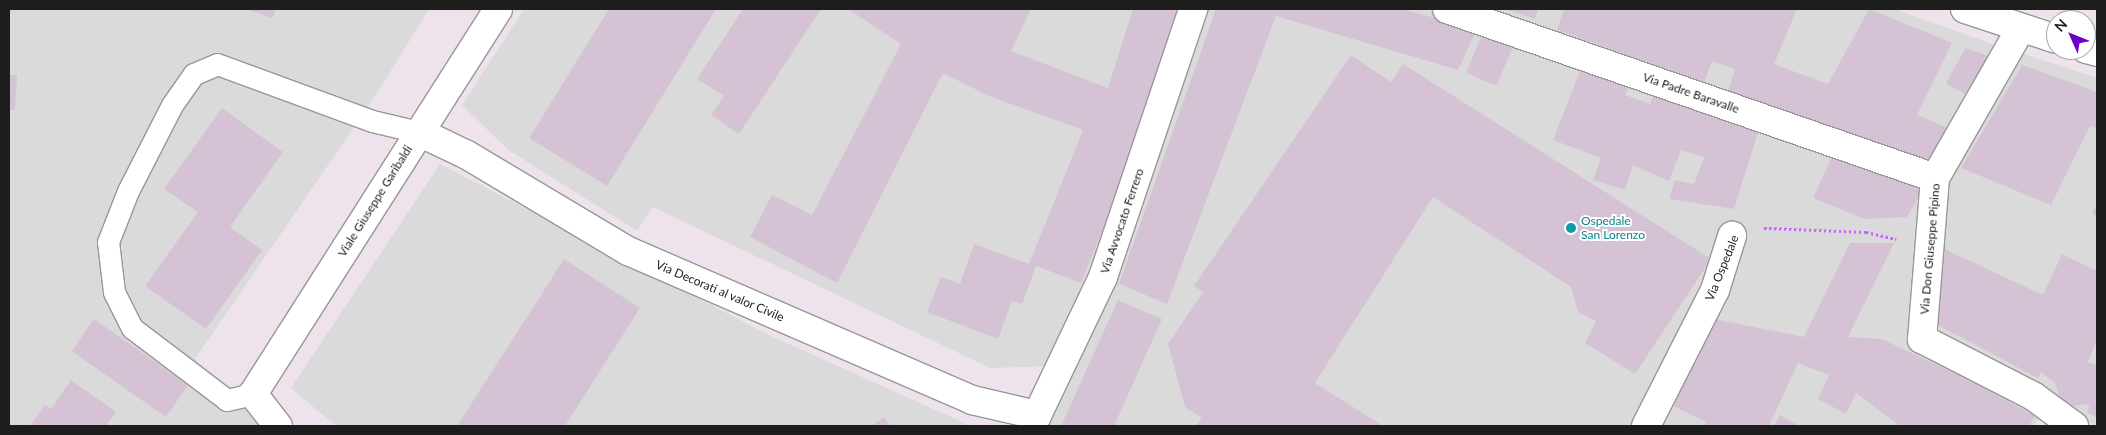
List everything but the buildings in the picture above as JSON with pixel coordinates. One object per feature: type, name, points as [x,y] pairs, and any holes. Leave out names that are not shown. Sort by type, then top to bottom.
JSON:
[{"type":"street","name":"Viale Giuseppe Garibaldi","points":[[253,394],[498,9]]},
{"type":"street","name":"Via Avvocato Ferrero","points":[[1034,421],[1103,277],[1193,9]]},
{"type":"street","name":"Via Padre Baravalle","points":[[1447,9],[1935,178]]},
{"type":"street","points":[[1965,9],[2046,36]]},
{"type":"street","name":"Via Don Giuseppe Pipino","points":[[2021,28],[1935,178],[1922,339],[2033,396],[2069,425]]},
{"type":"street","name":"Via Decorati al valor Civile","points":[[419,132],[467,155],[628,251],[972,400],[1034,421]]},
{"type":"street","name":"Via Ospedale","points":[[1646,426],[1715,290],[1732,236]]},
{"type":"street","points":[[253,394],[278,426]]},
{"type":"lane","points":[[253,394],[227,400],[132,328],[114,292],[108,242],[128,191],[172,105],[194,74],[217,64],[372,121],[419,132]]},
{"type":"path","name":"Via Ospedale","points":[[1732,236],[1741,226],[1866,232],[1928,247]]},
{"type":"shaded area","points":[[9,9],[429,9],[374,98],[195,359],[263,426],[9,426]]},
{"type":"shaded area","points":[[524,9],[1188,9],[1142,150],[1050,366],[990,368],[653,207],[637,231],[507,149],[462,105]]},
{"type":"shaded area","points":[[1209,9],[1423,9],[1480,25],[1932,182],[1919,344],[2042,412],[2034,426],[1049,426]]},
{"type":"shaded area","points":[[1470,9],[1895,9],[2003,48],[1931,171]]},
{"type":"shaded area","points":[[2024,54],[2097,78],[2097,426],[2068,414],[2034,385],[1930,328],[1942,186],[1954,156]]},
{"type":"shaded area","points":[[440,164],[769,335],[971,426],[336,426],[291,388]]},
{"type":"place","name":"Ospedale San Lorenzo","points":[[1571,228]]}]
